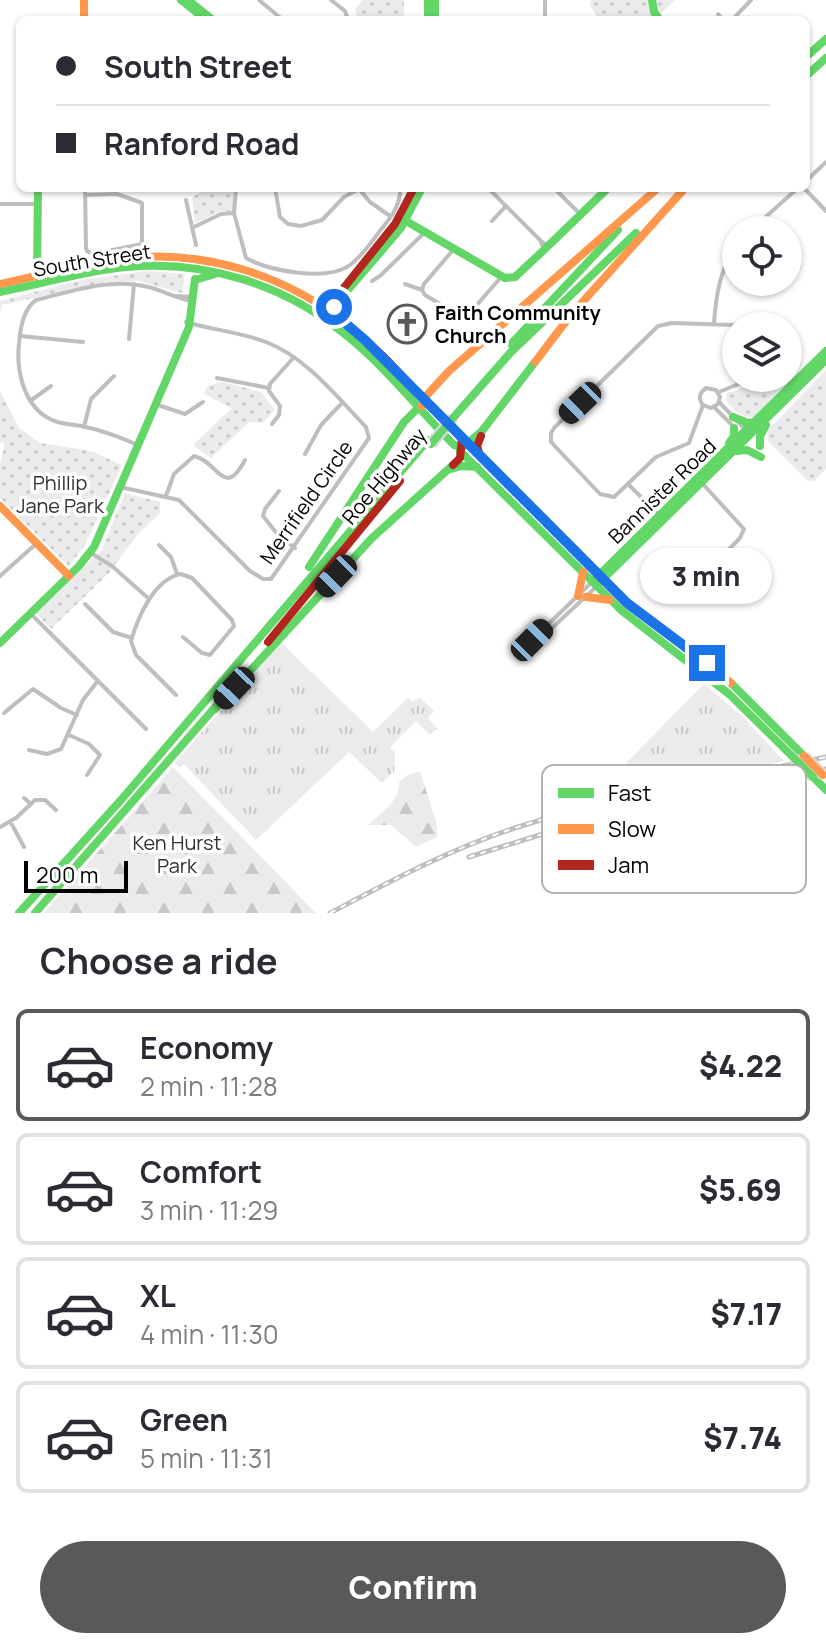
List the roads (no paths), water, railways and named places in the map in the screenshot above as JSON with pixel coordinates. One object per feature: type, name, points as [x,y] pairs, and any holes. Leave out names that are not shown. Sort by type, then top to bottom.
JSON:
[{"type":"main road","points":[[181,0],[201,16]]},
{"type":"main road","points":[[188,0],[208,16]]},
{"type":"main road","points":[[810,53],[826,39]]},
{"type":"main road","points":[[810,72],[826,58]]},
{"type":"main road","points":[[38,192],[39,277]]},
{"type":"main road","points":[[401,217],[412,192]]},
{"type":"main road","points":[[326,314],[419,192]]},
{"type":"main road","points":[[401,217],[502,276],[515,277],[602,192]]},
{"type":"main road","points":[[409,385],[429,387],[438,382],[656,192]]},
{"type":"main road","name":"Roe Highway","points":[[35,913],[215,709],[542,308],[657,192]]},
{"type":"main road","points":[[443,474],[462,446],[482,431],[570,316],[681,192]]},
{"type":"main road","name":"Roe Highway","points":[[452,416],[530,333],[681,192]]},
{"type":"main road","points":[[159,257],[190,263],[195,268],[191,299]]},
{"type":"main road","name":"South Street","points":[[0,292],[39,277],[108,260],[159,257],[207,261],[270,278],[314,300],[408,399],[423,407]]},
{"type":"main road","points":[[195,268],[207,261]]},
{"type":"main road","name":"South Street","points":[[0,284],[123,267],[170,265],[225,273],[341,319],[409,385],[423,407],[462,446],[477,467],[583,572],[598,581]]},
{"type":"main road","points":[[0,642],[91,553],[188,323],[195,268]]},
{"type":"main road","points":[[195,280],[225,273]]},
{"type":"main road","points":[[314,300],[326,301],[339,296]]},
{"type":"main road","points":[[339,296],[341,319]]},
{"type":"main road","name":"Bannister Road","points":[[598,581],[734,452],[755,422],[826,351]]},
{"type":"main road","name":"Bannister Road","points":[[660,521],[670,516],[724,454],[770,417],[826,360]]},
{"type":"main road","points":[[247,653],[344,517],[404,422],[423,407],[438,382]]},
{"type":"main road","points":[[404,422],[408,399]]},
{"type":"main road","points":[[733,417],[748,423],[755,422]]},
{"type":"main road","points":[[760,446],[760,436],[770,417]]},
{"type":"main road","points":[[724,454],[734,436],[734,428]]},
{"type":"main road","points":[[480,456],[477,446],[482,431]]},
{"type":"main road","name":"Roe Highway","points":[[19,913],[131,788],[323,560],[430,442]]},
{"type":"main road","name":"South Street","points":[[462,446],[480,456],[584,561],[598,581]]},
{"type":"main road","points":[[734,452],[743,449],[761,457]]},
{"type":"main road","points":[[215,709],[372,538],[443,474],[457,466],[477,467]]},
{"type":"main road","points":[[2,510],[68,578]]},
{"type":"main road","points":[[584,561],[613,566],[610,583],[612,595]]},
{"type":"main road","points":[[583,572],[582,597],[612,595]]},
{"type":"main road","points":[[598,581],[642,628],[729,694],[821,776],[826,790]]},
{"type":"street","points":[[259,0],[278,16]]},
{"type":"street","points":[[331,0],[347,16]]},
{"type":"street","points":[[736,16],[751,0]]},
{"type":"street","points":[[810,177],[826,162]]},
{"type":"street","points":[[236,192],[234,213],[246,258],[292,272],[334,272],[348,267],[401,217]]},
{"type":"street","points":[[276,192],[280,217],[288,224],[301,226],[322,220],[344,197],[353,192]]},
{"type":"street","points":[[362,192],[370,202],[401,217]]},
{"type":"street","points":[[492,192],[544,246]]},
{"type":"street","points":[[558,192],[580,214]]},
{"type":"street","points":[[768,216],[796,192]]},
{"type":"street","points":[[805,192],[826,211]]},
{"type":"street","points":[[400,193],[401,217]]},
{"type":"street","points":[[117,194],[142,203],[142,244],[90,254],[86,248],[85,195],[117,194]]},
{"type":"street","points":[[186,200],[196,245]]},
{"type":"street","points":[[0,204],[38,204]]},
{"type":"street","points":[[492,221],[506,206]]},
{"type":"street","points":[[192,228],[221,214],[234,213]]},
{"type":"street","points":[[372,281],[425,231]]},
{"type":"street","points":[[422,290],[455,248]]},
{"type":"street","points":[[714,323],[722,274]]},
{"type":"street","points":[[405,284],[422,290],[425,295],[465,317],[502,276]]},
{"type":"street","points":[[129,339],[134,284]]},
{"type":"street","points":[[138,446],[84,427],[52,420],[30,401],[19,369],[20,336],[30,305],[36,300],[100,286],[134,284],[191,299]]},
{"type":"street","name":"Merrifield Circle","points":[[121,485],[139,493],[166,496],[185,505],[250,571],[263,579],[273,578],[369,438],[366,427],[294,357],[266,342],[188,323]]},
{"type":"street","points":[[722,323],[672,323],[658,326],[551,433],[554,446],[600,494],[614,497],[656,457],[689,443],[703,405],[700,399],[703,390],[713,388],[718,392],[719,402],[746,436]]},
{"type":"street","points":[[20,336],[83,342]]},
{"type":"street","points":[[272,424],[280,412],[280,406],[269,388],[271,381],[294,357]]},
{"type":"street","points":[[84,427],[91,399],[114,376]]},
{"type":"street","points":[[217,378],[269,388]]},
{"type":"street","points":[[30,401],[51,386]]},
{"type":"street","points":[[718,392],[722,390]]},
{"type":"street","points":[[155,404],[185,414],[203,402]]},
{"type":"street","points":[[714,407],[719,402]]},
{"type":"street","points":[[305,454],[321,425],[342,403]]},
{"type":"street","points":[[703,405],[714,407],[746,436]]},
{"type":"street","points":[[166,496],[174,474],[194,456],[206,461],[223,478],[229,479],[235,476],[245,460]]},
{"type":"street","points":[[700,482],[744,529],[742,536],[710,569]]},
{"type":"street","points":[[628,484],[660,521]]},
{"type":"street","points":[[279,491],[263,516],[278,535],[295,548]]},
{"type":"street","points":[[0,576],[36,544]]},
{"type":"street","points":[[159,545],[171,557],[177,574]]},
{"type":"street","points":[[91,553],[112,566],[149,599]]},
{"type":"street","points":[[176,695],[136,655],[132,638],[149,599],[177,574]]},
{"type":"street","points":[[177,574],[192,578],[234,623],[232,632],[210,655],[202,653],[183,637]]},
{"type":"street","name":"Bannister Road","points":[[582,597],[532,640],[520,658],[582,597],[598,581]]},
{"type":"street","points":[[85,604],[113,632],[132,638]]},
{"type":"street","points":[[31,614],[146,729]]},
{"type":"street","points":[[29,750],[43,754],[57,751],[69,735],[87,694],[97,682]]},
{"type":"street","points":[[4,713],[33,689],[77,715]]},
{"type":"street","points":[[69,735],[89,744],[100,755],[87,775]]},
{"type":"street","points":[[24,798],[31,804]]},
{"type":"street","points":[[0,827],[35,800],[45,800],[56,810]]},
{"type":"street","points":[[10,821],[24,847]]},
{"type":"railway","points":[[787,765],[826,757]]},
{"type":"railway","points":[[806,773],[826,769]]},
{"type":"railway","points":[[330,913],[446,855],[493,835],[542,820]]},
{"type":"railway","points":[[469,857],[542,834]]},
{"type":"place","name":"Faith Community Church","points":[[407,324]]},
{"type":"park label","name":"Phillip Jane Park","points":[[60,494]]},
{"type":"park label","name":"Ken Hurst Park","points":[[177,854]]}]
